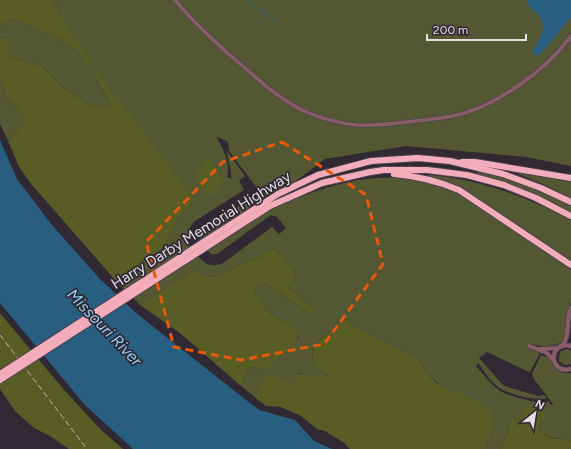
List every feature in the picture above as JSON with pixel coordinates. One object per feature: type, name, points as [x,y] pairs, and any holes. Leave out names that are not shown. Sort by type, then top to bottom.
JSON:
[{"type":"highway","name":"Harry Darby Memorial Highway","points":[[0,380],[207,244],[278,194],[318,175],[371,161],[418,158],[450,161],[503,174],[541,188],[571,202]]},
{"type":"highway","points":[[450,161],[475,162],[571,178]]},
{"type":"highway","name":"Harry Darby Memorial Highway","points":[[0,374],[270,206],[322,183],[384,170],[427,170],[467,175],[504,185],[536,198],[571,216]]},
{"type":"highway","points":[[370,172],[403,174],[424,178],[459,190],[571,265]]},
{"type":"street","points":[[175,0],[214,41],[273,91],[305,111],[347,125],[378,125],[453,116],[475,109],[495,100],[536,74],[560,50],[571,36]]},
{"type":"street","points":[[554,361],[554,354],[569,334],[568,321],[571,308]]},
{"type":"street","points":[[529,346],[540,349],[550,356],[558,368],[562,370],[571,370]]},
{"type":"street","points":[[540,349],[571,346]]},
{"type":"highlighted area","points":[[282,142],[366,195],[383,264],[324,344],[241,360],[174,347],[146,242],[223,162]]},
{"type":"green space","points":[[0,0],[53,0],[60,14],[90,61],[85,63],[76,50],[53,35],[32,28],[13,19],[0,26]]},
{"type":"green space","points":[[53,0],[571,0],[571,166],[526,157],[406,146],[325,159],[296,181],[265,197],[201,240],[198,234],[202,228],[257,196],[259,193],[257,188],[229,151],[228,142],[218,137],[217,138],[227,162],[227,177],[231,179],[226,150],[245,176],[239,181],[244,190],[195,221],[189,228],[188,240],[196,253],[205,263],[209,265],[218,265],[223,263],[272,227],[279,234],[286,228],[277,217],[271,215],[217,254],[211,254],[207,250],[269,211],[316,191],[368,179],[385,177],[417,180],[448,189],[462,196],[571,270],[571,302],[566,317],[565,338],[562,342],[552,346],[530,344],[528,348],[540,353],[529,372],[487,352],[479,358],[503,385],[538,396],[544,395],[547,398],[529,398],[515,395],[503,390],[492,382],[478,363],[476,366],[493,385],[503,392],[535,402],[549,401],[552,405],[553,404],[534,379],[532,374],[541,355],[547,356],[559,371],[571,373],[571,442],[564,437],[556,439],[547,436],[539,427],[541,422],[524,406],[524,410],[519,419],[511,419],[507,435],[499,449],[485,449],[494,427],[429,376],[418,359],[356,327],[342,317],[331,331],[320,340],[313,352],[312,357],[316,366],[328,374],[325,377],[314,377],[298,373],[293,384],[257,392],[257,399],[241,386],[244,381],[245,369],[261,368],[271,364],[299,337],[294,328],[275,317],[257,299],[254,291],[257,283],[264,283],[270,286],[311,315],[315,309],[288,288],[294,281],[296,275],[293,269],[273,248],[261,257],[236,266],[219,277],[204,276],[193,270],[140,305],[116,281],[165,246],[178,219],[192,203],[93,76],[111,104],[108,107],[96,107],[88,104],[64,88],[42,66],[10,57],[6,37],[0,38],[0,26],[13,19],[32,28],[53,35],[65,42],[76,50],[85,63]]},
{"type":"green space","points":[[6,37],[9,39],[10,57],[42,66],[64,88],[88,104],[96,107],[108,107],[111,104],[93,75],[97,71],[194,199],[178,219],[165,246],[116,281],[32,185],[19,167],[8,141],[26,120],[6,96],[0,77],[0,38]]},
{"type":"green space","points":[[0,77],[6,96],[26,120],[8,141],[0,124]]},
{"type":"green space","points":[[208,157],[219,171],[222,179],[220,187],[212,196],[201,188],[197,180],[198,172]]},
{"type":"green space","points":[[479,170],[484,170],[538,189],[571,206],[571,213],[478,176],[477,173]]},
{"type":"green space","points":[[516,173],[571,180],[571,198]]},
{"type":"green space","points":[[429,175],[466,180],[502,190],[571,220],[571,261],[465,190]]},
{"type":"green space","points":[[273,248],[293,269],[296,275],[294,281],[288,288],[315,309],[315,313],[311,315],[270,286],[264,283],[257,283],[254,291],[260,303],[280,320],[295,328],[298,332],[298,338],[286,352],[271,365],[264,368],[246,369],[244,381],[241,386],[180,333],[140,305],[193,270],[204,276],[219,277],[236,266],[261,257]]},
{"type":"green space","points":[[0,313],[65,391],[100,429],[123,449],[69,449],[50,436],[34,428],[15,411],[0,389]]},
{"type":"green space","points":[[342,317],[356,327],[418,359],[429,376],[438,384],[478,402],[489,409],[493,414],[494,427],[485,449],[350,449],[343,442],[325,431],[317,429],[301,416],[281,407],[266,406],[257,399],[257,391],[260,384],[264,379],[271,375],[293,384],[295,375],[297,374],[325,377],[328,375],[316,366],[312,357],[313,352],[320,340],[331,331]]},
{"type":"green space","points":[[568,349],[571,351],[571,364],[565,365],[559,361],[559,356],[561,351]]},
{"type":"green space","points":[[524,406],[536,408],[545,415],[545,419],[541,422],[539,427],[541,431],[553,439],[564,437],[571,442],[571,449],[499,449],[507,435],[511,419],[519,419],[524,410]]},
{"type":"water","points":[[527,0],[571,0],[571,17],[547,47],[537,56],[532,52],[538,42],[543,28],[540,18],[530,7]]},
{"type":"water","name":"Missouri River","points":[[0,140],[17,179],[52,225],[100,279],[136,313],[259,410],[295,420],[314,441],[332,449],[133,449],[85,405],[0,303]]},
{"type":"waterway","points":[[246,0],[277,22]]},
{"type":"railway","points":[[0,335],[87,449]]}]
